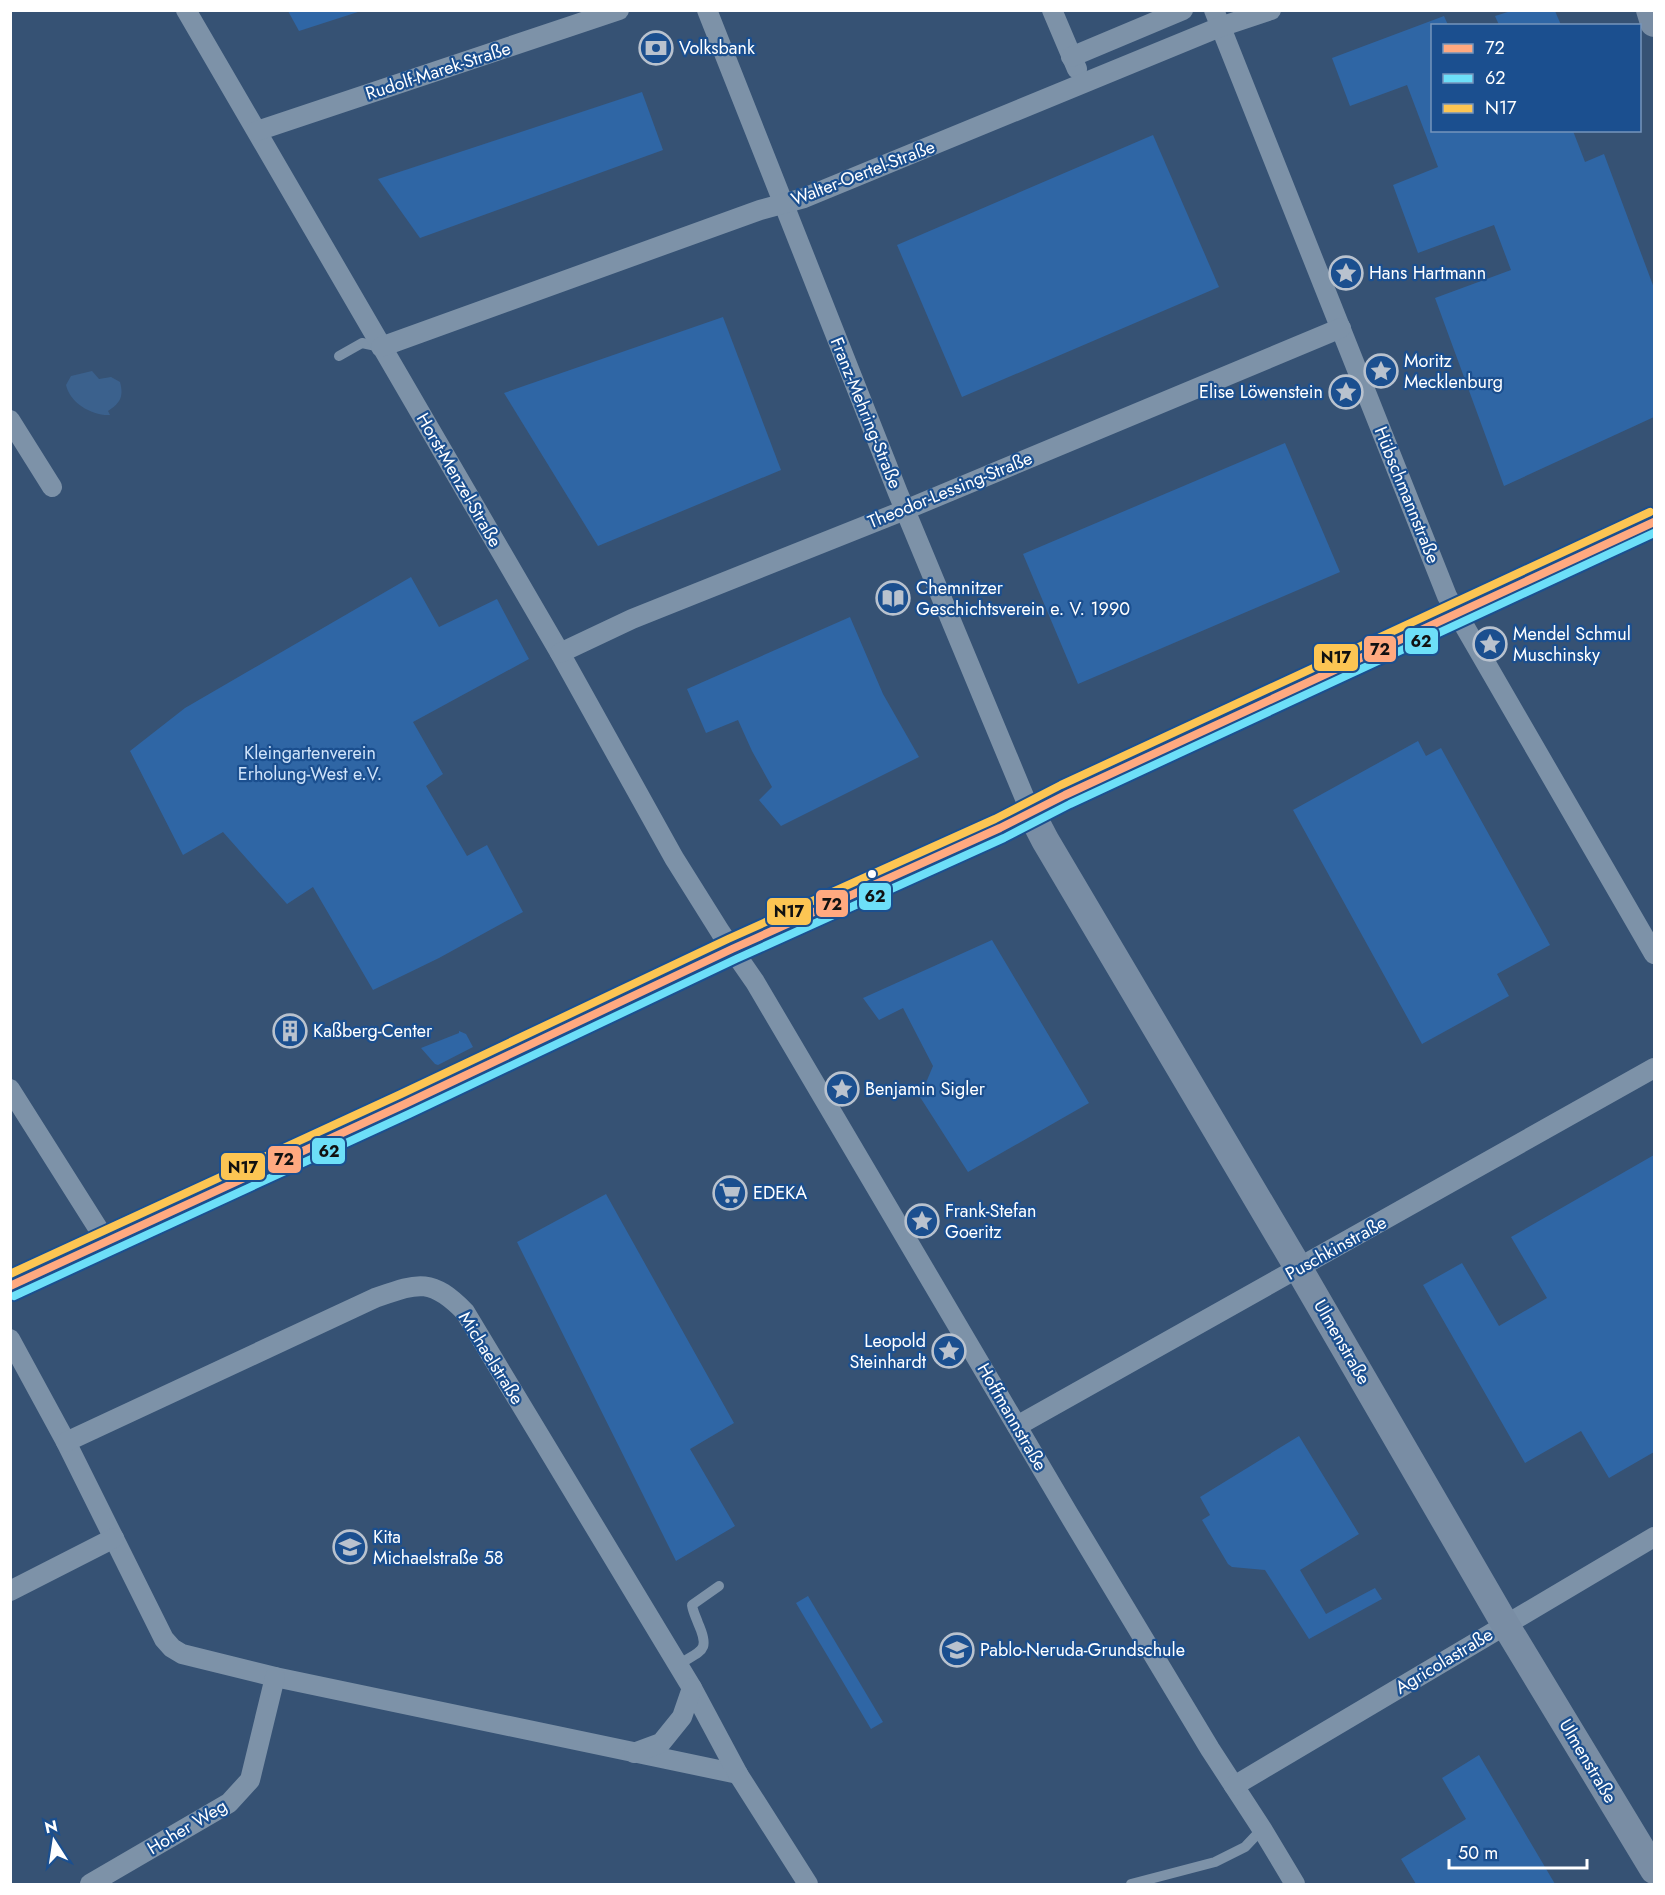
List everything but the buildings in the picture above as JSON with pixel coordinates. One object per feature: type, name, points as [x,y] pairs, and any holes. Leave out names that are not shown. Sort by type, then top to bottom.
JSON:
[{"type":"street","name":"Horst-Menzel-Straße","points":[[186,10],[560,653],[674,858],[732,949]]},
{"type":"street","name":"Rudolf-Marek-Straße","points":[[256,131],[619,10]]},
{"type":"street","name":"Franz-Mehring-Straße","points":[[707,10],[905,510],[1031,813]]},
{"type":"street","points":[[1052,10],[1083,83]]},
{"type":"street","points":[[1071,57],[1183,10]]},
{"type":"street","name":"Walter-Oertel-Straße","points":[[381,347],[760,210],[814,194],[1083,83],[1217,19],[1271,10]]},
{"type":"street","points":[[1650,10],[1654,23]]},
{"type":"street","name":"Hübschmannstraße","points":[[1217,19],[1447,596],[1654,954]]},
{"type":"street","name":"Theodor-Lessing-Straße","points":[[560,653],[632,619],[905,510],[1341,328]]},
{"type":"street","points":[[10,420],[52,487]]},
{"type":"street","points":[[10,1286],[732,949],[1031,813],[1363,655],[1654,522]]},
{"type":"street","name":"Ulmenstraße","points":[[1031,813],[1505,1624],[1654,1870]]},
{"type":"street","name":"Hoffmannstraße","points":[[732,949],[755,982],[1210,1749],[1295,1884]]},
{"type":"street","name":"Puschkinstraße","points":[[1017,1426],[1654,1068]]},
{"type":"street","points":[[10,1089],[106,1241]]},
{"type":"street","name":"Michaelstraße","points":[[66,1442],[375,1298],[404,1288],[429,1285],[449,1295],[465,1312],[692,1688],[738,1774],[808,1884]]},
{"type":"street","points":[[10,1339],[66,1442],[164,1639],[172,1648],[182,1653],[275,1677],[738,1774]]},
{"type":"street","name":"Agricolastraße","points":[[1234,1786],[1654,1537]]},
{"type":"street","points":[[10,1591],[114,1538]]},
{"type":"street","name":"Hoher Weg","points":[[90,1884],[229,1803],[250,1780],[275,1677]]},
{"type":"street","points":[[632,1753],[661,1743],[682,1717],[692,1688]]},
{"type":"lane","points":[[339,356],[362,344],[381,347]]},
{"type":"lane","points":[[678,1665],[701,1650],[705,1644],[705,1638],[692,1605],[719,1586]]},
{"type":"lane","points":[[1131,1884],[1215,1862],[1245,1847],[1262,1829]]},
{"type":"green space","points":[[288,11],[361,11],[299,31]]},
{"type":"green space","points":[[1511,11],[1555,11],[1561,24],[1499,24],[1495,16]]},
{"type":"green space","points":[[1444,16],[1448,24],[1431,24],[1431,132],[1573,132],[1585,162],[1604,154],[1654,288],[1654,417],[1504,486],[1435,298],[1511,270],[1494,225],[1418,253],[1393,185],[1438,167],[1407,85],[1350,106],[1332,58]]},
{"type":"green space","points":[[642,92],[663,150],[420,238],[378,179]]},
{"type":"green space","points":[[1153,135],[1219,287],[962,397],[897,245]]},
{"type":"green space","points":[[723,317],[781,470],[598,546],[504,393]]},
{"type":"green space","points":[[1285,443],[1340,572],[1078,684],[1023,554]]},
{"type":"green space","name":"Kleingartenverein Erholung-West e.V.","points":[[411,577],[439,627],[497,599],[529,659],[413,722],[443,774],[426,786],[467,856],[487,845],[523,912],[439,958],[373,990],[313,887],[287,904],[223,832],[183,855],[130,751],[185,708]]},
{"type":"green space","points":[[850,617],[883,694],[919,757],[781,826],[759,800],[772,787],[738,720],[706,733],[687,689]]},
{"type":"green space","points":[[1418,741],[1426,756],[1441,748],[1550,945],[1497,974],[1509,996],[1422,1044],[1293,810]]},
{"type":"green space","points":[[992,940],[1089,1103],[968,1172],[920,1097],[933,1066],[903,1008],[879,1020],[863,998]]},
{"type":"green space","points":[[459,1031],[466,1034],[473,1047],[438,1065],[421,1048],[459,1033]]},
{"type":"green space","points":[[1654,1155],[1654,1452],[1609,1478],[1581,1431],[1525,1463],[1423,1285],[1462,1263],[1499,1326],[1547,1298],[1511,1237]]},
{"type":"green space","points":[[606,1194],[734,1423],[690,1449],[735,1526],[676,1561],[517,1242]]},
{"type":"green space","points":[[1299,1436],[1359,1534],[1300,1570],[1326,1614],[1375,1588],[1382,1599],[1309,1639],[1265,1570],[1232,1567],[1228,1564],[1202,1520],[1210,1515],[1200,1497]]},
{"type":"green space","points":[[808,1596],[883,1722],[871,1729],[796,1603]]},
{"type":"green space","points":[[1479,1755],[1555,1884],[1416,1884],[1401,1859],[1466,1819],[1442,1778]]},
{"type":"shaded area","points":[[92,371],[99,379],[111,377],[120,382],[121,396],[116,405],[108,411],[110,415],[89,411],[77,403],[68,391],[66,385],[71,376]]},
{"type":"transit line","name":"N17","points":[[10,1274],[401,1094],[728,939],[995,819],[1061,785],[1650,512]]},
{"type":"transit line","name":"72","points":[[10,1286],[405,1104],[732,949],[1000,828],[1065,795],[1654,522]]},
{"type":"transit line","name":"62","points":[[14,1296],[409,1114],[736,959],[1004,838],[1070,804],[1654,533]]},
{"type":"place","name":"Volksbank","points":[[656,48]]},
{"type":"place","name":"Hans Hartmann","points":[[1346,273]]},
{"type":"place","name":"Moritz Mecklenburg","points":[[1381,371]]},
{"type":"place","name":"Elise Löwenstein","points":[[1346,392]]},
{"type":"place","name":"Chemnitzer Geschichtsverein e. V. 1990","points":[[893,598]]},
{"type":"place","name":"Mendel Schmul Muschinsky","points":[[1490,644]]},
{"type":"place","name":"Kaßberg-Center","points":[[290,1031]]},
{"type":"place","name":"Benjamin Sigler","points":[[842,1089]]},
{"type":"place","name":"EDEKA","points":[[730,1193]]},
{"type":"place","name":"Frank-Stefan Goeritz","points":[[922,1221]]},
{"type":"place","name":"Leopold Steinhardt","points":[[949,1351]]},
{"type":"place","name":"Kita Michaelstraße 58","points":[[350,1547]]},
{"type":"place","name":"Pablo-Neruda-Grundschule","points":[[957,1650]]}]
